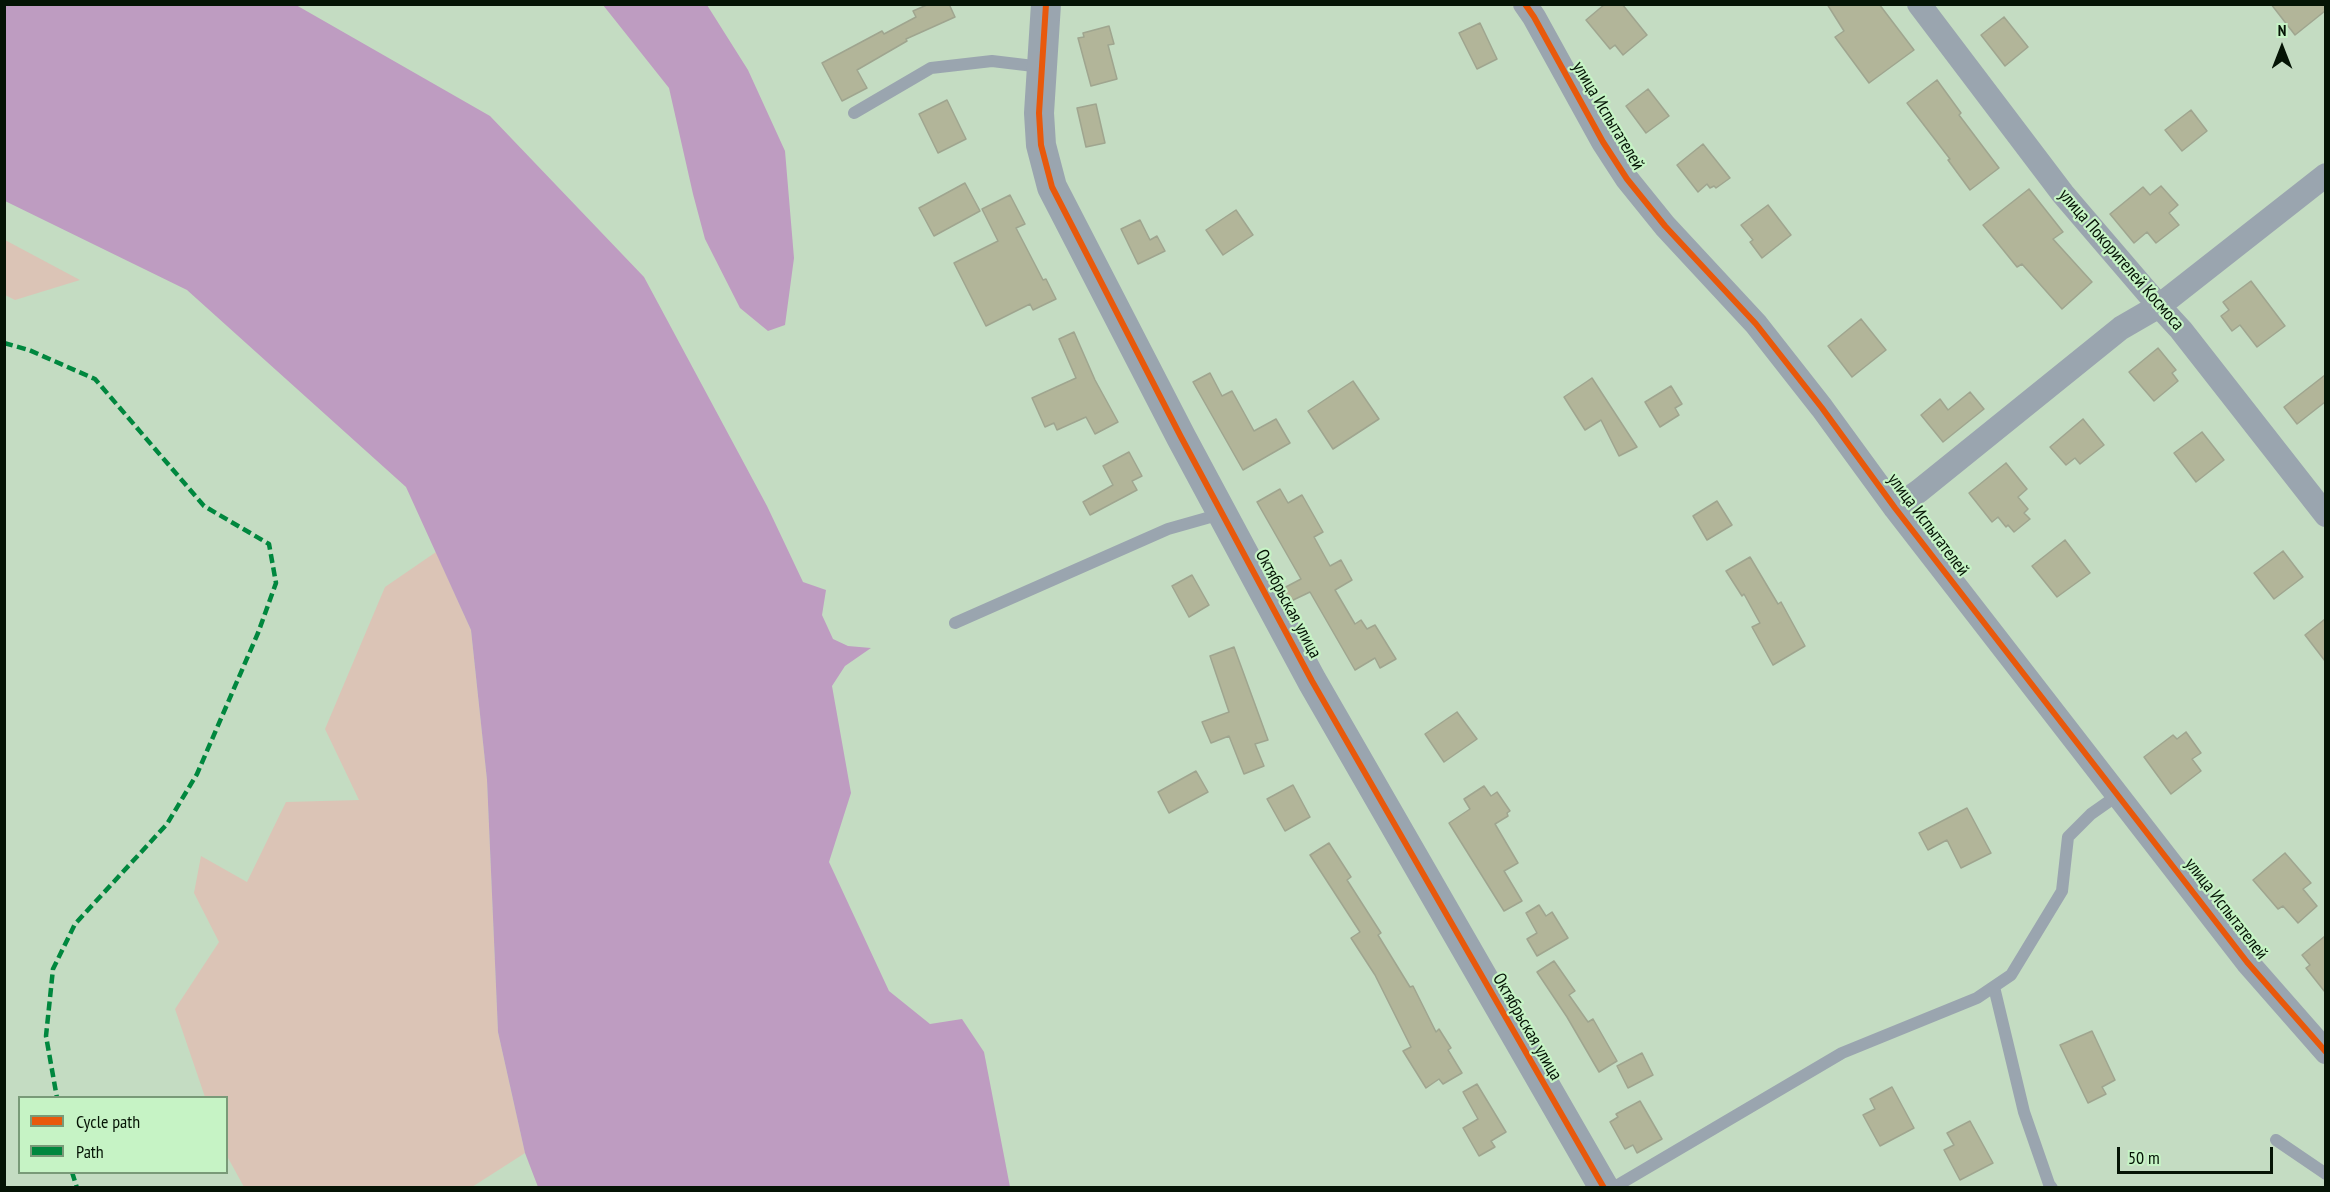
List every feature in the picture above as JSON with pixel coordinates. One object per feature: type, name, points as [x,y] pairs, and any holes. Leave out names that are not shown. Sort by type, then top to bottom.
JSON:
[{"type":"street","name":"Октябрьская улица","points":[[1046,4],[1039,113],[1041,145],[1052,187],[1222,514],[1312,681],[1604,1188]]},
{"type":"street","name":"улица Покорителей Космоса","points":[[1919,4],[2063,194],[2181,330],[2325,514]]},
{"type":"street","name":"улица Испытателей","points":[[1536,9],[1603,142],[1627,179],[1665,226],[1756,324],[1822,408],[1895,508],[2247,962],[2325,1052]]},
{"type":"street","points":[[1895,508],[2121,328],[2159,306],[2325,175]]},
{"type":"lane","points":[[854,113],[931,68],[992,61],[1042,67]]},
{"type":"lane","points":[[955,623],[1168,529],[1222,514]]},
{"type":"lane","points":[[1613,1188],[1842,1053],[1977,998],[2011,975],[2062,891],[2068,837],[2091,814],[2118,795]]},
{"type":"lane","points":[[1994,987],[2024,1112],[2052,1188]]},
{"type":"lane","points":[[2276,1140],[2325,1174]]},
{"type":"shaded area","points":[[4,5],[296,5],[490,116],[644,277],[767,506],[803,582],[826,590],[822,615],[833,639],[848,646],[871,648],[845,666],[832,686],[851,793],[829,862],[889,991],[930,1024],[962,1019],[984,1052],[1010,1187],[538,1187],[525,1153],[498,1032],[487,780],[471,630],[406,487],[187,290],[5,201]]},
{"type":"shaded area","points":[[603,5],[707,5],[748,70],[785,151],[794,258],[785,325],[768,331],[740,308],[705,239],[669,88]]},
{"type":"shaded area","points":[[4,240],[80,280],[15,300],[5,295]]},
{"type":"shaded area","points":[[436,552],[471,630],[487,780],[498,1032],[525,1153],[472,1187],[244,1187],[228,1158],[228,1096],[205,1096],[175,1009],[219,942],[194,893],[201,856],[247,882],[286,802],[359,800],[325,729],[385,587]]},
{"type":"building","points":[[929,4],[949,4],[955,17],[906,39],[907,41],[857,70],[867,88],[842,101],[822,63],[882,31],[884,34],[916,17],[913,11]]},
{"type":"building","points":[[1605,4],[1622,4],[1647,35],[1623,55],[1615,45],[1610,49],[1586,20]]},
{"type":"building","points":[[1827,4],[1879,4],[1914,50],[1869,83],[1835,37],[1844,31]]},
{"type":"building","points":[[2271,4],[2325,4],[2325,11],[2295,35]]},
{"type":"building","points":[[2004,17],[2028,47],[2005,66],[1981,35]]},
{"type":"building","points":[[1480,23],[1497,59],[1477,69],[1459,33]]},
{"type":"building","points":[[1109,26],[1114,44],[1108,45],[1117,79],[1091,86],[1078,38],[1084,37],[1083,33]]},
{"type":"building","points":[[1937,80],[1961,113],[1959,115],[1999,168],[1970,190],[1948,160],[1950,159],[1907,103]]},
{"type":"building","points":[[1648,89],[1669,116],[1646,133],[1626,106]]},
{"type":"building","points":[[947,100],[966,139],[938,153],[919,114]]},
{"type":"building","points":[[1096,104],[1105,143],[1086,147],[1077,108]]},
{"type":"building","points":[[2191,110],[2207,131],[2182,151],[2165,130]]},
{"type":"building","points":[[1703,144],[1730,178],[1716,188],[1714,186],[1710,188],[1707,184],[1698,192],[1677,165]]},
{"type":"building","points":[[965,183],[980,211],[934,236],[919,208]]},
{"type":"building","points":[[2161,186],[2178,205],[2169,213],[2179,225],[2156,243],[2147,232],[2134,243],[2110,214],[2143,187],[2150,195]]},
{"type":"building","points":[[2029,189],[2063,232],[2053,239],[2092,282],[2062,309],[2022,264],[2017,267],[1983,225]]},
{"type":"building","points":[[1010,195],[1025,224],[1016,228],[1043,280],[1046,279],[1056,299],[1033,310],[1030,304],[986,326],[954,263],[998,241],[982,209]]},
{"type":"building","points":[[1768,205],[1791,235],[1762,258],[1750,242],[1753,240],[1741,225]]},
{"type":"building","points":[[1236,210],[1253,235],[1223,255],[1206,230]]},
{"type":"building","points":[[1140,220],[1150,240],[1157,236],[1165,251],[1138,264],[1121,229]]},
{"type":"building","points":[[2251,281],[2285,326],[2257,347],[2240,325],[2232,331],[2221,316],[2229,310],[2223,302]]},
{"type":"building","points":[[1861,319],[1886,350],[1852,377],[1828,346]]},
{"type":"building","points":[[1074,332],[1095,380],[1118,422],[1095,434],[1086,417],[1057,430],[1054,423],[1045,427],[1032,398],[1076,378],[1059,339]]},
{"type":"building","points":[[2158,348],[2176,370],[2172,373],[2178,381],[2154,401],[2129,372]]},
{"type":"building","points":[[1210,373],[1222,396],[1232,391],[1254,431],[1276,419],[1290,443],[1243,470],[1193,382]]},
{"type":"building","points":[[2325,375],[2325,402],[2297,424],[2284,407]]},
{"type":"building","points":[[1592,378],[1637,447],[1619,456],[1601,420],[1585,430],[1564,397]]},
{"type":"building","points":[[1353,381],[1379,419],[1333,449],[1308,411]]},
{"type":"building","points":[[1671,386],[1682,404],[1675,408],[1679,415],[1660,427],[1645,402]]},
{"type":"building","points":[[1970,392],[1984,409],[1943,442],[1921,415],[1940,399],[1948,410]]},
{"type":"building","points":[[2083,419],[2104,445],[2080,464],[2075,458],[2066,465],[2050,447]]},
{"type":"building","points":[[2202,432],[2224,460],[2196,482],[2174,453]]},
{"type":"building","points":[[1129,452],[1142,476],[1132,481],[1137,490],[1090,515],[1083,502],[1113,485],[1103,466]]},
{"type":"building","points":[[2006,463],[2027,489],[2018,497],[2028,509],[2024,513],[2030,519],[2014,532],[2008,525],[2006,527],[1998,517],[1992,522],[1969,493]]},
{"type":"building","points":[[1280,489],[1288,503],[1302,495],[1323,532],[1314,537],[1330,566],[1341,560],[1352,580],[1335,590],[1355,624],[1361,620],[1367,629],[1375,625],[1396,659],[1380,668],[1375,658],[1355,670],[1310,592],[1289,602],[1282,589],[1301,579],[1257,502]]},
{"type":"building","points":[[1717,501],[1732,525],[1707,540],[1693,516]]},
{"type":"building","points":[[2065,540],[2090,573],[2057,597],[2032,566]]},
{"type":"building","points":[[2283,551],[2303,577],[2274,599],[2254,573]]},
{"type":"building","points":[[1750,557],[1778,604],[1781,602],[1805,646],[1773,665],[1752,627],[1760,623],[1744,594],[1742,596],[1726,571]]},
{"type":"building","points":[[1192,575],[1209,605],[1189,617],[1172,586]]},
{"type":"building","points":[[2325,619],[2325,661],[2305,635]]},
{"type":"building","points":[[1234,647],[1268,740],[1255,744],[1264,766],[1244,774],[1229,736],[1211,743],[1202,722],[1229,712],[1210,656]]},
{"type":"building","points":[[1457,712],[1477,739],[1444,762],[1425,734]]},
{"type":"building","points":[[2186,732],[2201,753],[2192,759],[2201,771],[2171,794],[2144,757],[2173,735],[2177,739]]},
{"type":"building","points":[[1196,771],[1208,792],[1169,813],[1158,792]]},
{"type":"building","points":[[1293,785],[1310,817],[1285,831],[1267,799]]},
{"type":"building","points":[[1484,786],[1491,796],[1497,792],[1510,811],[1507,813],[1508,816],[1495,824],[1518,863],[1504,871],[1522,901],[1504,911],[1449,823],[1470,809],[1464,799]]},
{"type":"building","points":[[1967,808],[1991,853],[1961,868],[1947,840],[1928,850],[1919,833]]},
{"type":"building","points":[[1329,843],[1351,877],[1347,880],[1381,933],[1378,935],[1410,987],[1413,986],[1436,1032],[1439,1029],[1451,1048],[1448,1050],[1462,1073],[1443,1084],[1439,1079],[1426,1088],[1403,1051],[1411,1047],[1375,975],[1351,938],[1360,932],[1310,855]]},
{"type":"building","points":[[2285,853],[2311,883],[2303,889],[2317,906],[2298,923],[2283,906],[2278,909],[2253,880]]},
{"type":"building","points":[[1539,905],[1546,916],[1552,912],[1568,938],[1537,956],[1527,939],[1537,933],[1526,913]]},
{"type":"building","points":[[2325,936],[2325,992],[2306,968],[2310,965],[2302,955]]},
{"type":"building","points":[[1554,961],[1575,991],[1569,995],[1588,1022],[1593,1019],[1617,1061],[1599,1072],[1537,972]]},
{"type":"building","points":[[2092,1031],[2115,1080],[2102,1087],[2106,1094],[2088,1103],[2060,1045]]},
{"type":"building","points":[[1642,1053],[1653,1075],[1628,1088],[1617,1066]]},
{"type":"building","points":[[1477,1084],[1506,1132],[1491,1141],[1495,1147],[1479,1156],[1463,1128],[1478,1119],[1463,1092]]},
{"type":"building","points":[[1892,1087],[1914,1128],[1880,1146],[1863,1115],[1875,1109],[1870,1099]]},
{"type":"building","points":[[1640,1101],[1662,1139],[1637,1153],[1633,1145],[1625,1149],[1610,1122],[1618,1117],[1616,1114]]},
{"type":"building","points":[[1970,1121],[1993,1163],[1960,1180],[1944,1150],[1954,1145],[1947,1133]]},
{"type":"marked path","points":[[4,343],[29,350],[95,379],[204,506],[269,544],[276,583],[258,633],[197,774],[167,824],[75,924],[53,969],[46,1036],[57,1096]]},
{"type":"marked path","points":[[73,1174],[77,1188]]},
{"type":"cycle path","points":[[1046,4],[1039,113],[1041,145],[1052,187],[1181,437],[1312,681],[1604,1188]]},
{"type":"cycle path","points":[[1525,4],[1603,142],[1627,179],[1665,226],[1756,324],[1822,408],[1895,508],[2247,962],[2326,1052]]}]
